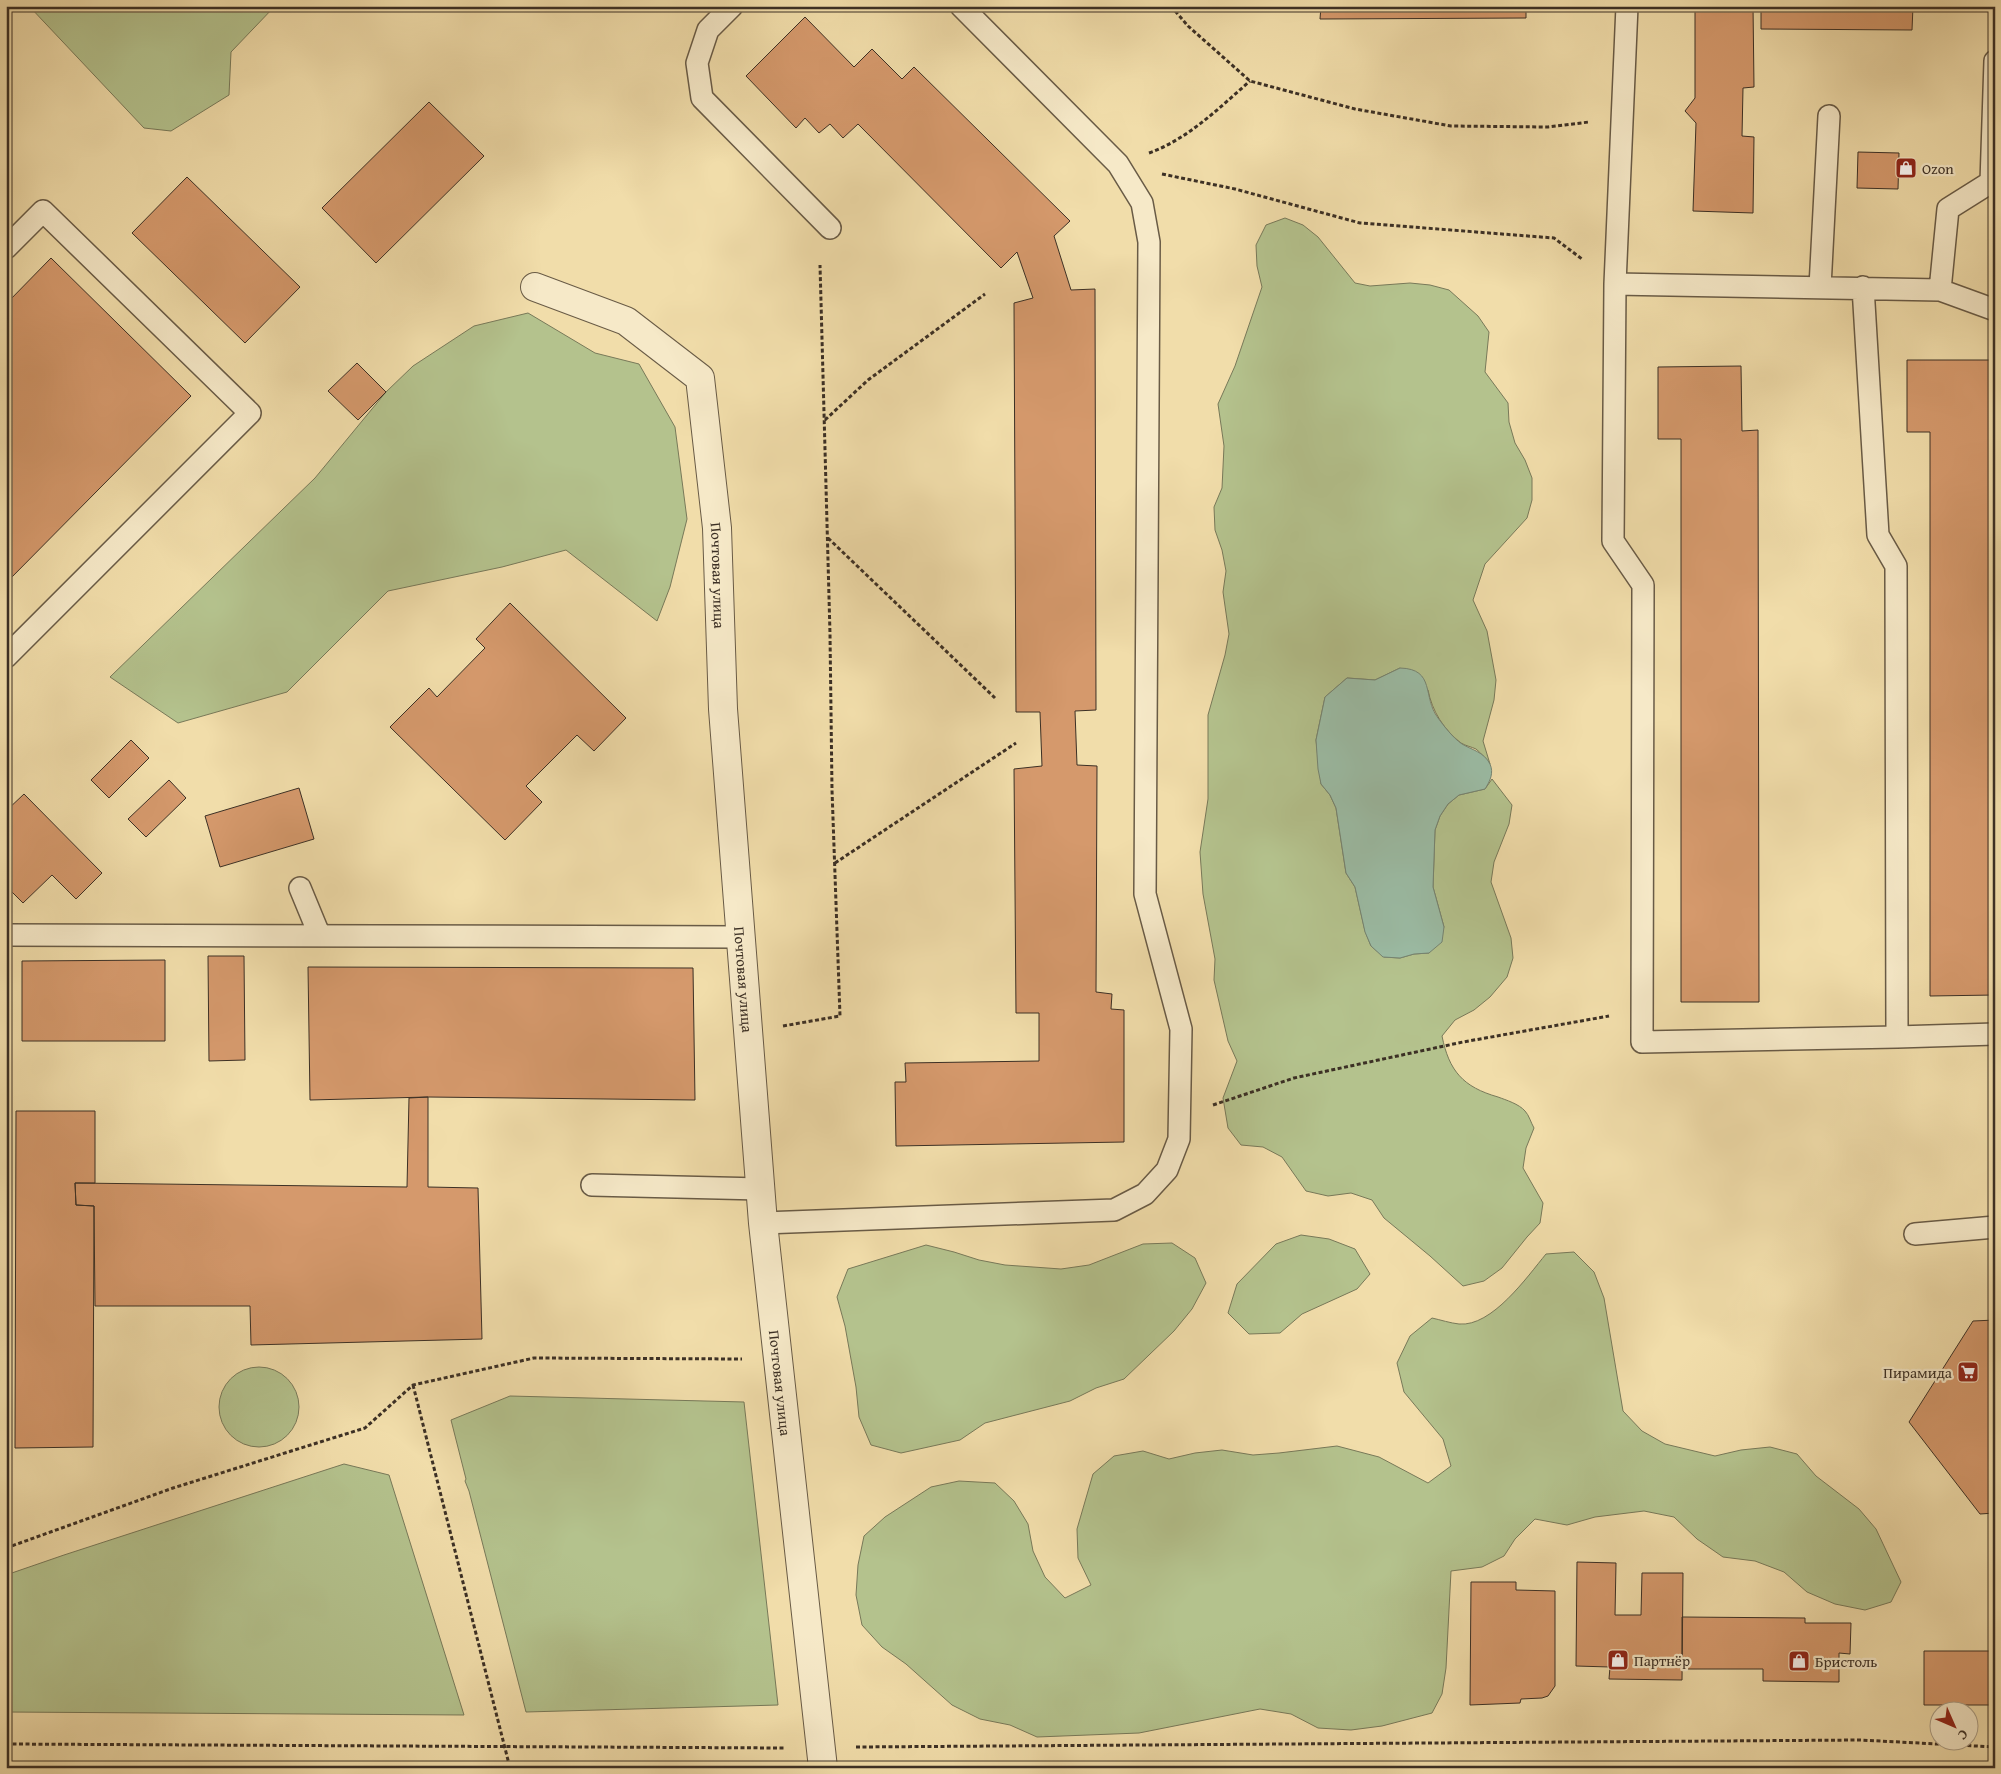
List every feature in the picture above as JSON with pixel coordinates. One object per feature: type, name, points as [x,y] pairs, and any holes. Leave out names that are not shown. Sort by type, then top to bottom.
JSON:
[{"type":"street","name":"Почтовая улица","points":[[535,287],[626,321],[700,378],[717,528],[724,709],[763,1223],[822,1757]]},
{"type":"lane","points":[[732,6],[708,30],[697,63],[702,98],[830,228]]},
{"type":"lane","points":[[763,1223],[1114,1210],[1145,1194],[1167,1170],[1180,1139],[1181,1029],[1145,894],[1149,242],[1142,203],[1118,164],[961,6]]},
{"type":"lane","points":[[1627,6],[1615,284],[1613,541],[1643,585],[1642,1042],[1995,1034]]},
{"type":"lane","points":[[1940,290],[1948,209],[1991,182],[1995,61]]},
{"type":"lane","points":[[1820,287],[1829,116]]},
{"type":"lane","points":[[6,248],[43,211],[250,413],[6,657]]},
{"type":"lane","points":[[1615,284],[1940,290],[1995,310]]},
{"type":"lane","points":[[1863,288],[1878,535],[1896,566],[1897,1037]]},
{"type":"lane","points":[[300,888],[319,934]]},
{"type":"lane","points":[[6,934],[741,937]]},
{"type":"lane","points":[[592,1184],[761,1188]]},
{"type":"lane","points":[[1915,1234],[1995,1227]]},
{"type":"path","points":[[1171,6],[1188,26],[1250,81],[1355,109],[1451,126],[1548,127],[1622,117]]},
{"type":"path","points":[[1118,164],[1164,148],[1206,119],[1250,81]]},
{"type":"path","points":[[1118,164],[1235,189],[1360,223],[1554,238],[1615,284]]},
{"type":"path","points":[[748,1032],[840,1016],[834,863],[828,538],[820,265]]},
{"type":"path","points":[[825,420],[868,380],[985,294]]},
{"type":"path","points":[[828,538],[995,698]]},
{"type":"path","points":[[834,863],[1016,743]]},
{"type":"path","points":[[1180,1116],[1294,1078],[1463,1042],[1642,1011]]},
{"type":"path","points":[[6,1548],[173,1488],[365,1428],[413,1385],[534,1358],[777,1360]]},
{"type":"path","points":[[413,1385],[510,1768]]},
{"type":"path","points":[[6,1744],[504,1746],[822,1757],[1860,1740],[1995,1747]]},
{"type":"shaded area","points":[[29,6],[275,6],[231,52],[229,95],[171,131],[144,128]]},
{"type":"shaded area","points":[[1285,218],[1303,225],[1318,237],[1355,283],[1370,286],[1410,283],[1430,285],[1449,290],[1478,316],[1489,332],[1485,372],[1508,403],[1509,422],[1515,443],[1525,460],[1532,478],[1532,500],[1527,518],[1485,564],[1473,600],[1487,631],[1496,680],[1494,700],[1483,741],[1490,764],[1476,749],[1461,743],[1449,732],[1436,713],[1428,690],[1400,668],[1375,680],[1347,678],[1325,697],[1316,740],[1321,784],[1330,795],[1336,808],[1346,873],[1355,887],[1365,931],[1371,946],[1384,957],[1400,958],[1414,954],[1429,953],[1444,927],[1433,887],[1435,830],[1440,816],[1448,804],[1459,795],[1485,789],[1492,779],[1512,805],[1509,824],[1494,862],[1491,882],[1511,938],[1513,958],[1507,977],[1490,997],[1474,1010],[1455,1020],[1442,1036],[1449,1059],[1467,1083],[1486,1093],[1516,1104],[1528,1115],[1534,1128],[1526,1148],[1523,1168],[1543,1203],[1540,1223],[1502,1268],[1484,1281],[1463,1286],[1384,1218],[1372,1200],[1351,1193],[1328,1196],[1306,1191],[1282,1157],[1263,1147],[1241,1145],[1228,1128],[1223,1098],[1237,1061],[1228,1041],[1214,980],[1215,959],[1203,894],[1200,852],[1208,799],[1208,715],[1229,634],[1223,592],[1226,571],[1222,550],[1215,530],[1214,507],[1222,488],[1224,446],[1218,404],[1235,366],[1262,287],[1257,266],[1256,245],[1266,225]]},
{"type":"shaded area","points":[[528,313],[595,353],[639,364],[675,427],[687,519],[670,587],[657,621],[566,550],[502,567],[388,591],[287,692],[178,723],[110,677],[315,478],[386,392],[413,366],[474,326]]},
{"type":"shaded area","points":[[1400,668],[1419,673],[1424,679],[1433,710],[1438,718],[1459,741],[1484,757],[1490,764],[1492,771],[1485,789],[1459,795],[1448,804],[1440,816],[1435,830],[1433,887],[1444,927],[1442,942],[1429,953],[1414,954],[1400,958],[1383,957],[1371,946],[1365,932],[1355,887],[1346,873],[1336,808],[1330,795],[1321,784],[1316,740],[1325,697],[1347,678],[1375,680]]},
{"type":"shaded area","points":[[1301,1235],[1329,1239],[1355,1249],[1370,1274],[1357,1289],[1302,1314],[1280,1333],[1249,1334],[1228,1313],[1237,1284],[1276,1244]]},
{"type":"shaded area","points":[[1172,1243],[1195,1258],[1206,1283],[1192,1309],[1174,1331],[1124,1379],[1096,1388],[1070,1401],[985,1423],[960,1440],[901,1453],[871,1445],[859,1417],[856,1387],[845,1326],[837,1297],[848,1269],[926,1245],[979,1260],[1005,1265],[1061,1269],[1089,1265],[1143,1244]]},
{"type":"shaded area","points":[[1574,1252],[1594,1272],[1604,1298],[1623,1411],[1642,1431],[1665,1444],[1715,1456],[1741,1450],[1770,1447],[1797,1454],[1816,1476],[1859,1509],[1876,1529],[1901,1582],[1891,1602],[1865,1610],[1835,1604],[1807,1592],[1784,1572],[1755,1561],[1723,1557],[1697,1539],[1674,1517],[1644,1511],[1595,1517],[1567,1525],[1535,1519],[1515,1539],[1504,1556],[1482,1567],[1451,1571],[1446,1668],[1442,1694],[1432,1713],[1382,1726],[1351,1730],[1318,1728],[1291,1714],[1260,1709],[1139,1733],[1037,1737],[1010,1725],[980,1719],[952,1705],[906,1664],[882,1647],[862,1625],[856,1595],[858,1565],[864,1536],[885,1517],[931,1487],[959,1481],[995,1483],[1014,1501],[1028,1524],[1033,1551],[1045,1577],[1065,1598],[1091,1585],[1078,1558],[1077,1529],[1093,1474],[1114,1456],[1143,1451],[1169,1459],[1195,1453],[1222,1450],[1253,1455],[1337,1446],[1379,1457],[1428,1483],[1451,1466],[1443,1439],[1404,1392],[1397,1363],[1410,1336],[1432,1318],[1459,1324],[1471,1323],[1484,1318],[1508,1299],[1546,1254]]},
{"type":"shaded area","points":[[259,1367],[274,1370],[287,1379],[296,1392],[299,1407],[296,1422],[287,1435],[274,1444],[259,1447],[244,1444],[231,1435],[222,1422],[219,1407],[222,1392],[231,1379],[244,1370]]},
{"type":"shaded area","points":[[510,1396],[744,1402],[778,1705],[526,1712],[465,1481],[451,1420]]},
{"type":"shaded area","points":[[344,1464],[389,1475],[464,1715],[6,1712],[6,1575]]},
{"type":"building","points":[[1321,6],[1526,6],[1526,18],[1320,19]]},
{"type":"building","points":[[1753,6],[1754,87],[1743,88],[1742,136],[1754,137],[1753,213],[1693,211],[1696,123],[1685,111],[1695,98],[1695,9]]},
{"type":"building","points":[[1761,6],[1913,6],[1912,30],[1761,29]]},
{"type":"building","points":[[805,17],[854,67],[872,49],[902,79],[914,67],[1070,221],[1054,236],[1071,290],[1095,289],[1096,710],[1075,711],[1077,765],[1097,766],[1096,992],[1112,994],[1111,1009],[1124,1010],[1124,1142],[896,1146],[895,1082],[906,1082],[905,1063],[1039,1061],[1039,1013],[1016,1013],[1014,769],[1042,766],[1040,712],[1016,712],[1014,303],[1033,298],[1017,252],[1001,268],[858,124],[843,138],[830,124],[819,133],[805,118],[796,128],[746,76]]},
{"type":"building","points":[[429,102],[484,156],[376,263],[322,208]]},
{"type":"building","points":[[1858,152],[1899,153],[1898,189],[1857,188]]},
{"type":"building","points":[[187,177],[300,287],[245,343],[132,233]]},
{"type":"building","points":[[51,258],[191,396],[6,583],[6,304]]},
{"type":"building","points":[[1907,360],[1990,360],[1990,424],[1995,424],[1995,995],[1930,996],[1930,432],[1907,432]]},
{"type":"building","points":[[357,363],[386,392],[358,420],[328,391]]},
{"type":"building","points":[[1741,366],[1742,431],[1758,430],[1759,1002],[1681,1002],[1681,439],[1658,439],[1658,367]]},
{"type":"building","points":[[510,603],[626,718],[594,751],[577,735],[526,786],[542,802],[505,840],[390,727],[429,688],[437,697],[485,648],[476,639]]},
{"type":"building","points":[[131,740],[149,758],[109,798],[91,780]]},
{"type":"building","points":[[169,780],[186,798],[146,837],[128,819]]},
{"type":"building","points":[[299,788],[314,839],[220,867],[205,816]]},
{"type":"building","points":[[24,794],[102,873],[76,899],[52,875],[23,903],[6,886],[6,811]]},
{"type":"building","points":[[208,956],[244,956],[245,1060],[209,1061]]},
{"type":"building","points":[[165,960],[165,1041],[22,1041],[22,961]]},
{"type":"building","points":[[308,967],[693,968],[695,1100],[428,1097],[310,1100]]},
{"type":"building","points":[[428,1097],[428,1187],[478,1188],[482,1339],[251,1345],[250,1306],[95,1306],[94,1206],[76,1205],[75,1183],[407,1187],[409,1098]]},
{"type":"building","points":[[16,1111],[95,1111],[95,1183],[75,1183],[76,1205],[94,1206],[93,1447],[15,1448]]},
{"type":"building","name":"Пирамида","points":[[1995,1320],[1995,1513],[1980,1514],[1909,1422],[1973,1321]]},
{"type":"building","points":[[1577,1562],[1616,1563],[1615,1615],[1641,1615],[1642,1573],[1683,1573],[1682,1680],[1609,1679],[1610,1667],[1576,1666]]},
{"type":"building","points":[[1471,1582],[1516,1582],[1516,1590],[1555,1591],[1555,1686],[1548,1696],[1521,1699],[1520,1703],[1470,1705]]},
{"type":"building","points":[[1682,1617],[1805,1618],[1805,1623],[1851,1623],[1850,1654],[1839,1653],[1839,1682],[1763,1681],[1763,1669],[1682,1669]]},
{"type":"building","points":[[1924,1651],[1995,1651],[1995,1705],[1978,1705],[1978,1702],[1928,1702],[1928,1705],[1924,1705]]},
{"type":"place","name":"Ozon","points":[[1906,168]]},
{"type":"place","name":"Пирамида","points":[[1968,1372]]},
{"type":"place","name":"Партнёр","points":[[1618,1660]]},
{"type":"place","name":"Бристоль","points":[[1799,1661]]}]
